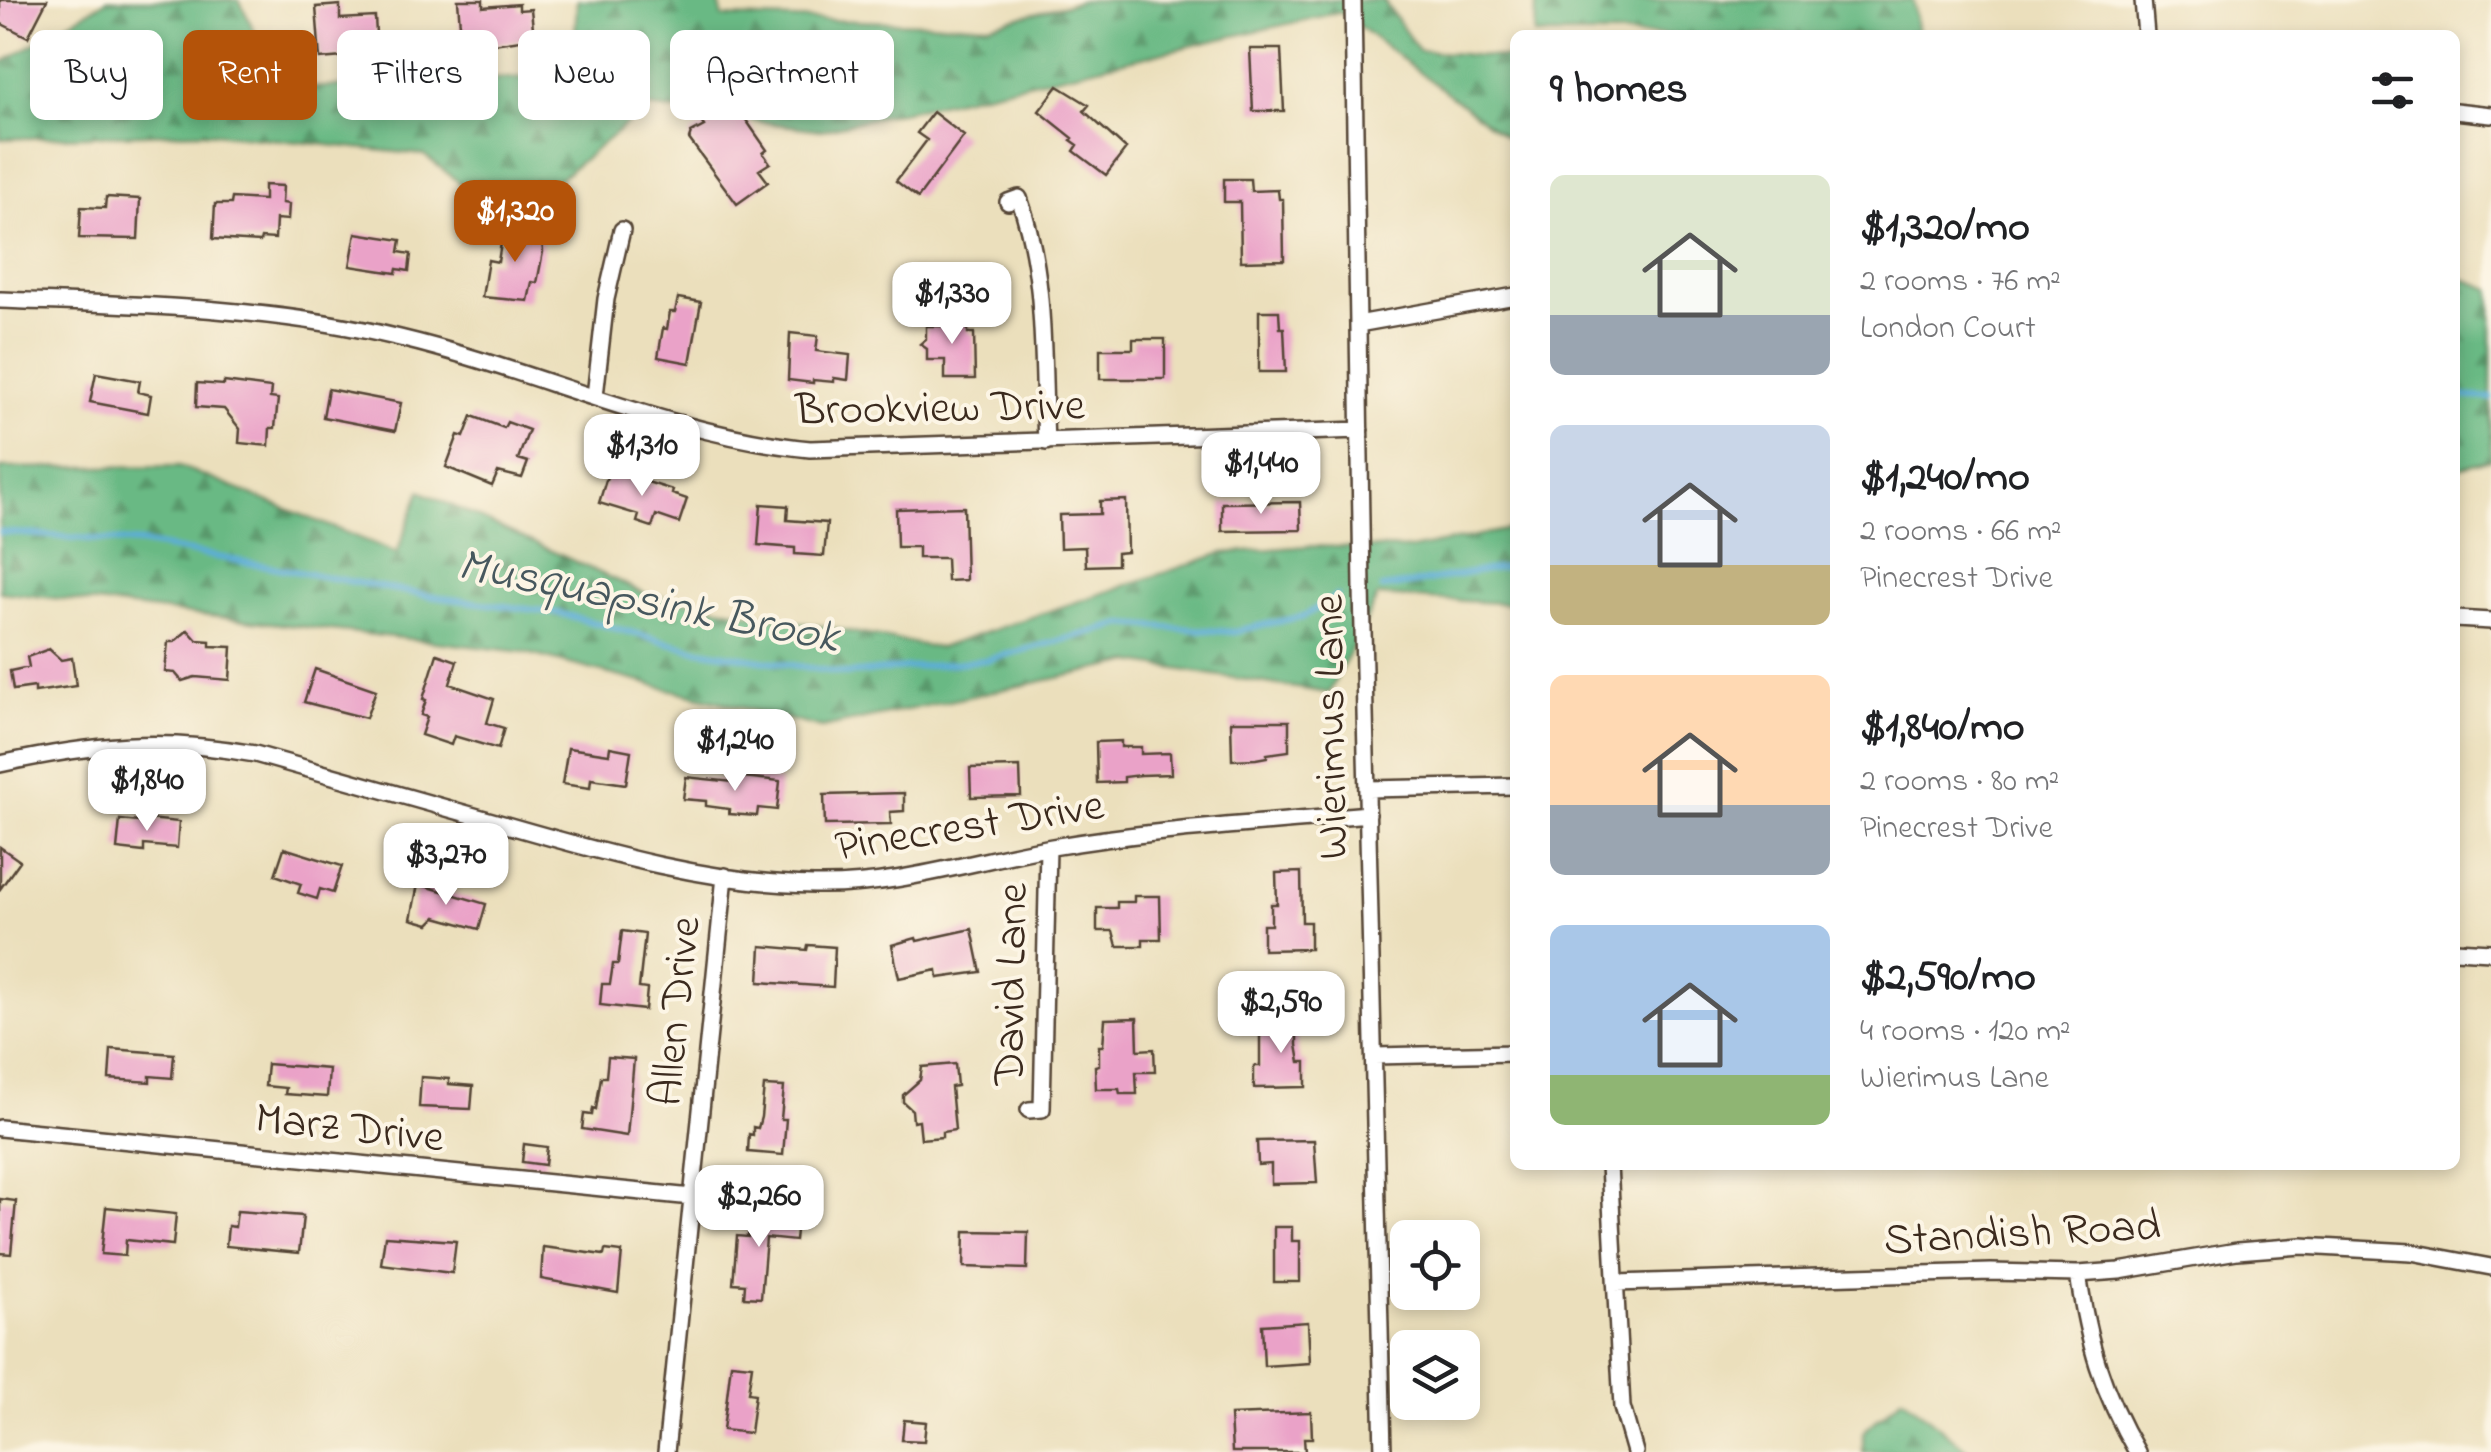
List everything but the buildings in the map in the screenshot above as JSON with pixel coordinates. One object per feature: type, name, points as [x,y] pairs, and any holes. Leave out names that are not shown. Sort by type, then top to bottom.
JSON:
[{"type":"street","name":"Wierimus Lane","points":[[1353,0],[1383,1452]]},
{"type":"street","points":[[2142,0],[2145,30]]},
{"type":"street","points":[[2460,112],[2491,115]]},
{"type":"street","points":[[1008,202],[1018,198],[1032,233],[1038,268],[1046,442]]},
{"type":"street","points":[[595,396],[606,299],[622,230]]},
{"type":"street","points":[[1358,324],[1510,297]]},
{"type":"street","name":"Brookview Drive","points":[[0,300],[205,308],[334,324],[462,354],[710,434],[756,444],[843,449],[1360,430]]},
{"type":"street","points":[[2460,619],[2491,621]]},
{"type":"street","name":"Pinecrest Drive","points":[[0,764],[108,744],[158,742],[206,746],[255,754],[580,846],[724,876],[796,884],[857,885],[1130,835],[1368,814]]},
{"type":"street","points":[[1367,789],[1510,786]]},
{"type":"street","name":"David Lane","points":[[1029,1110],[1042,1109],[1048,848]]},
{"type":"street","name":"Allen Drive","points":[[666,1452],[724,876]]},
{"type":"street","points":[[2460,950],[2491,952]]},
{"type":"street","points":[[1374,1056],[1510,1054]]},
{"type":"street","name":"Marz Drive","points":[[0,1128],[692,1197]]},
{"type":"street","points":[[1610,1170],[1622,1407],[1635,1452]]},
{"type":"street","name":"Standish Road","points":[[1615,1282],[1991,1272],[2078,1274],[2236,1251],[2302,1246],[2411,1252],[2491,1267]]},
{"type":"street","points":[[2078,1274],[2087,1336],[2100,1378],[2137,1452]]},
{"type":"green space","points":[[107,0],[239,0],[254,30],[183,30],[183,120],[317,120],[317,87],[337,86],[337,120],[498,120],[498,79],[518,78],[518,120],[632,120],[508,220],[424,155],[203,132],[0,139],[0,64],[30,46],[30,120],[163,120],[163,30],[57,30]]},
{"type":"green space","points":[[577,0],[718,0],[723,17],[989,25],[1084,0],[1383,0],[1418,50],[1510,59],[1510,140],[1340,12],[894,113],[894,30],[670,30],[670,110],[650,107],[650,30],[575,30]]},
{"type":"green space","points":[[1536,0],[1913,0],[1917,30],[1535,30]]},
{"type":"green space","points":[[746,120],[865,120],[821,130]]},
{"type":"green space","points":[[2460,278],[2491,289],[2491,459],[2460,468]]},
{"type":"green space","points":[[179,466],[397,553],[420,491],[646,594],[939,648],[1223,553],[1308,546],[1411,549],[1510,529],[1510,604],[1378,596],[1329,693],[1132,662],[822,728],[523,652],[0,592],[0,468]]},
{"type":"green space","points":[[1903,1397],[1967,1452],[1863,1452],[1863,1432]]},
{"type":"waterway","name":"Musquapsink Brook","points":[[2460,396],[2491,398]]},
{"type":"waterway","name":"Musquapsink Brook","points":[[0,532],[141,543],[435,597],[558,613],[693,649],[847,674],[986,660],[1123,624],[1231,632],[1304,616],[1337,596]]},
{"type":"waterway","name":"Musquapsink Brook","points":[[1382,588],[1510,567]]}]
